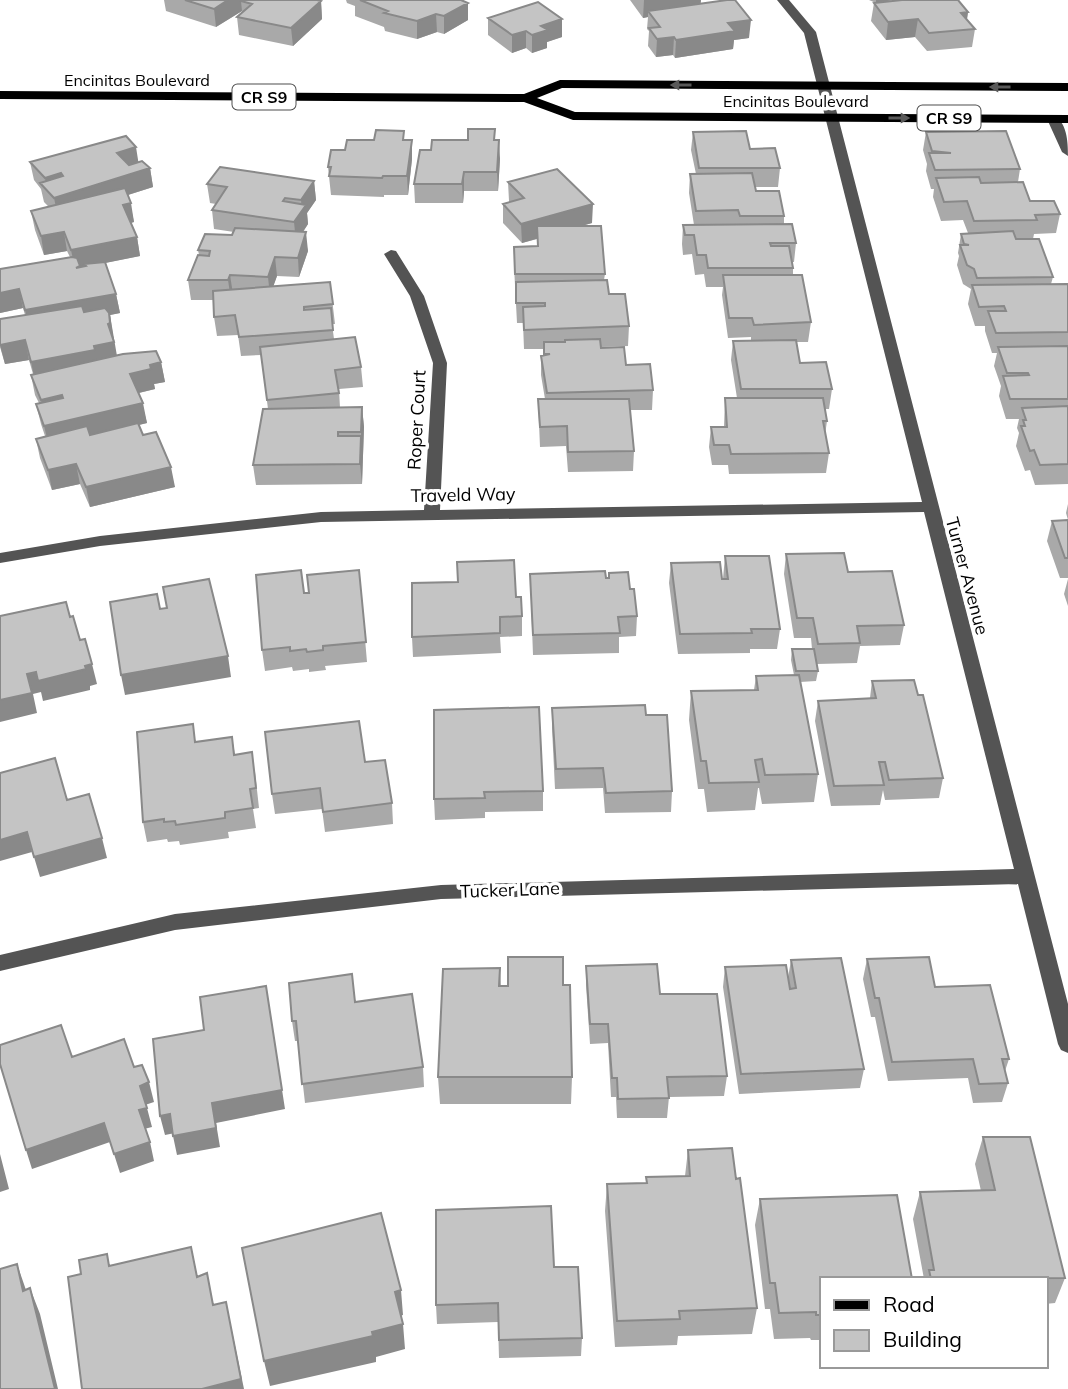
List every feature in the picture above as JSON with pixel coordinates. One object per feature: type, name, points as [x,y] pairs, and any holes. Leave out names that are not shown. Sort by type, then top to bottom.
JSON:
[{"type":"main road","name":"Encinitas Boulevard","points":[[526,99],[560,84],[1068,87]]},
{"type":"main road","name":"Encinitas Boulevard","points":[[0,95],[526,99],[573,116],[1068,119]]},
{"type":"street","name":"Turner Avenue","points":[[783,0],[810,32],[1068,1044]]},
{"type":"street","points":[[1053,119],[1068,152]]},
{"type":"street","name":"Roper Court","points":[[391,254],[417,296],[440,363],[432,515]]},
{"type":"street","name":"Traveld Way","points":[[0,558],[100,541],[321,517],[929,507]]},
{"type":"street","name":"Tucker Lane","points":[[0,963],[175,922],[441,892],[1026,876]]},
{"type":"building","points":[[185,0],[228,0],[214,9]]},
{"type":"building","points":[[242,0],[321,1],[291,28],[237,17],[252,4]]},
{"type":"building","points":[[360,0],[461,0],[468,3],[444,16],[436,14],[417,21],[384,13],[388,11]]},
{"type":"building","points":[[735,0],[751,20],[728,23],[735,31],[676,40],[674,37],[657,39],[649,28],[660,27],[648,11]]},
{"type":"building","points":[[958,0],[968,12],[961,13],[975,29],[929,33],[918,19],[888,22],[874,3]]},
{"type":"building","points":[[538,2],[562,19],[541,26],[548,30],[532,35],[526,31],[512,35],[488,18]]},
{"type":"building","points":[[468,129],[495,129],[494,140],[499,140],[497,172],[464,172],[462,184],[414,184],[420,150],[431,150],[432,140],[468,140]]},
{"type":"building","points":[[376,130],[404,131],[403,140],[412,140],[407,176],[329,176],[331,150],[345,150],[347,140],[374,140]]},
{"type":"building","points":[[746,131],[750,149],[775,148],[780,168],[699,168],[693,132]]},
{"type":"building","points":[[1006,131],[1020,169],[935,170],[929,153],[951,153],[932,151],[926,132]]},
{"type":"building","points":[[126,136],[136,147],[117,153],[129,165],[142,161],[150,168],[54,198],[40,183],[63,176],[61,173],[45,178],[30,162]]},
{"type":"building","points":[[220,167],[314,181],[301,200],[285,198],[283,201],[306,205],[294,222],[212,210],[227,187],[207,184]]},
{"type":"building","points":[[557,169],[593,204],[521,224],[503,204],[524,198],[508,182]]},
{"type":"building","points":[[752,173],[756,191],[779,191],[784,216],[740,216],[738,210],[696,211],[690,174]]},
{"type":"building","points":[[979,177],[981,183],[1023,182],[1030,201],[1054,201],[1060,214],[1035,215],[1037,220],[974,221],[967,201],[944,202],[936,178]]},
{"type":"building","points":[[125,188],[131,203],[123,205],[137,237],[71,250],[64,232],[41,236],[31,211]]},
{"type":"building","points":[[792,224],[796,243],[770,243],[771,246],[789,246],[793,268],[708,268],[706,255],[697,255],[694,235],[685,235],[683,225]]},
{"type":"building","points":[[537,226],[601,226],[605,274],[515,274],[514,247],[538,246]]},
{"type":"building","points":[[235,228],[306,232],[298,258],[275,257],[268,277],[230,275],[228,280],[188,280],[198,255],[209,256],[210,251],[198,250],[205,234],[232,235]]},
{"type":"building","points":[[1013,231],[1016,239],[1039,239],[1053,277],[977,278],[974,269],[967,265],[960,245],[969,245],[964,244],[961,234]]},
{"type":"building","points":[[77,258],[80,266],[76,268],[86,266],[84,264],[105,262],[116,294],[25,310],[19,289],[0,293],[0,269]]},
{"type":"building","points":[[723,275],[802,275],[811,322],[754,325],[752,318],[729,318]]},
{"type":"building","points":[[607,280],[609,294],[625,294],[629,326],[524,330],[523,307],[545,306],[545,303],[516,303],[516,282]]},
{"type":"building","points":[[330,282],[333,304],[304,307],[304,310],[331,308],[333,330],[239,337],[235,315],[214,317],[213,291]]},
{"type":"building","points":[[1068,284],[1068,332],[996,333],[988,311],[1006,311],[1004,306],[979,307],[972,285]]},
{"type":"building","points":[[82,306],[84,312],[105,308],[109,313],[108,324],[114,342],[94,346],[95,350],[31,362],[25,340],[0,345],[0,319]]},
{"type":"building","points":[[355,337],[361,367],[335,370],[339,393],[267,400],[260,347]]},
{"type":"building","points":[[600,339],[601,348],[624,347],[626,365],[650,364],[653,390],[547,393],[541,356],[550,354],[544,354],[544,342]]},
{"type":"building","points":[[796,340],[800,363],[826,362],[832,389],[741,389],[733,341]]},
{"type":"building","points":[[1068,346],[1068,399],[1010,399],[1003,376],[1029,375],[1007,373],[998,347]]},
{"type":"building","points":[[156,351],[161,362],[150,365],[151,369],[130,374],[143,403],[44,426],[36,404],[63,398],[62,395],[41,400],[31,375],[123,354]]},
{"type":"building","points":[[725,398],[823,398],[827,421],[823,421],[829,453],[731,454],[729,445],[714,445],[711,427],[727,427]]},
{"type":"building","points":[[538,399],[629,399],[634,451],[568,452],[567,426],[540,427]]},
{"type":"building","points":[[1068,406],[1068,464],[1040,465],[1034,450],[1030,451],[1021,426],[1025,426],[1023,420],[1026,420],[1022,408]]},
{"type":"building","points":[[362,407],[361,432],[338,432],[338,436],[361,436],[360,464],[253,465],[263,409]]},
{"type":"building","points":[[138,423],[143,435],[156,432],[171,467],[86,487],[76,464],[48,470],[36,439],[87,426],[90,435]]},
{"type":"building","points":[[1068,520],[1068,558],[1065,558],[1052,521]]},
{"type":"building","points":[[844,553],[848,572],[892,571],[904,625],[857,626],[860,643],[818,644],[813,618],[797,618],[786,554]]},
{"type":"building","points":[[725,556],[769,556],[780,629],[751,629],[752,633],[680,634],[671,563],[720,562],[722,579],[728,579]]},
{"type":"building","points":[[514,560],[516,597],[521,597],[522,616],[500,617],[500,633],[412,637],[412,583],[458,582],[457,562]]},
{"type":"building","points":[[301,570],[304,593],[309,593],[307,575],[359,570],[366,642],[323,646],[323,650],[307,652],[306,649],[290,651],[290,647],[262,650],[256,575]]},
{"type":"building","points":[[605,571],[606,578],[609,578],[609,573],[628,572],[630,589],[634,589],[637,616],[618,617],[620,633],[533,635],[530,574]]},
{"type":"building","points":[[209,579],[228,656],[121,675],[110,602],[157,594],[160,609],[167,608],[163,587]]},
{"type":"building","points":[[66,602],[80,640],[85,639],[92,664],[85,666],[86,669],[38,681],[36,672],[27,674],[32,693],[0,700],[0,616]]},
{"type":"building","points":[[792,649],[814,649],[818,671],[796,671]]},
{"type":"building","points":[[799,675],[818,774],[765,775],[762,759],[755,760],[759,782],[709,783],[706,761],[701,761],[691,691],[758,690],[756,676]]},
{"type":"building","points":[[914,680],[918,695],[923,695],[943,778],[889,780],[885,762],[879,762],[884,785],[834,786],[818,701],[876,698],[872,681]]},
{"type":"building","points":[[645,705],[646,715],[667,715],[672,791],[606,793],[603,768],[556,769],[552,708]]},
{"type":"building","points":[[539,707],[543,791],[484,792],[485,798],[434,799],[434,710]]},
{"type":"building","points":[[359,721],[365,762],[385,760],[392,803],[323,812],[320,788],[272,794],[265,732]]},
{"type":"building","points":[[193,724],[195,742],[232,737],[234,755],[252,752],[256,788],[250,789],[253,808],[225,812],[225,818],[176,825],[175,821],[164,822],[164,819],[143,822],[137,732]]},
{"type":"building","points":[[55,758],[67,800],[89,794],[102,838],[34,857],[27,832],[0,840],[0,773]]},
{"type":"building","points":[[508,957],[563,957],[563,985],[570,985],[572,1077],[438,1077],[443,969],[500,968],[499,986],[508,986]]},
{"type":"building","points":[[929,957],[935,987],[990,985],[1009,1059],[1002,1059],[1008,1083],[979,1084],[973,1059],[892,1062],[879,998],[875,998],[867,959]]},
{"type":"building","points":[[841,958],[864,1069],[741,1074],[725,967],[786,965],[790,989],[796,988],[791,960]]},
{"type":"building","points":[[657,964],[660,994],[717,994],[727,1076],[667,1077],[669,1098],[618,1099],[617,1078],[612,1078],[608,1024],[590,1024],[586,966]]},
{"type":"building","points":[[352,974],[355,1002],[412,994],[423,1067],[302,1084],[289,983]]},
{"type":"building","points":[[266,986],[282,1090],[212,1103],[216,1128],[173,1136],[170,1114],[160,1116],[153,1039],[204,1030],[200,997]]},
{"type":"building","points":[[61,1025],[72,1057],[124,1039],[134,1067],[142,1065],[149,1082],[140,1086],[147,1108],[139,1110],[150,1142],[114,1154],[104,1123],[26,1150],[0,1064],[0,1045]]},
{"type":"building","points":[[983,1137],[1030,1137],[1065,1278],[931,1277],[929,1270],[934,1270],[920,1192],[995,1190]]},
{"type":"building","points":[[732,1148],[736,1179],[740,1178],[757,1308],[679,1311],[680,1319],[617,1321],[607,1184],[647,1183],[646,1177],[690,1176],[688,1150]]},
{"type":"building","points":[[897,1195],[912,1277],[820,1277],[820,1315],[816,1315],[816,1312],[779,1313],[775,1283],[770,1283],[760,1199]]},
{"type":"building","points":[[551,1206],[554,1267],[578,1267],[582,1338],[499,1340],[498,1303],[436,1305],[436,1210]]},
{"type":"building","points":[[381,1213],[401,1290],[395,1292],[403,1324],[372,1332],[373,1336],[264,1361],[242,1248]]},
{"type":"building","points":[[191,1247],[197,1277],[207,1273],[213,1305],[226,1302],[241,1379],[202,1389],[82,1389],[68,1277],[81,1274],[79,1260],[107,1254],[109,1266]]},
{"type":"building","points":[[17,1264],[23,1291],[30,1288],[55,1389],[0,1389],[0,1269]]}]
